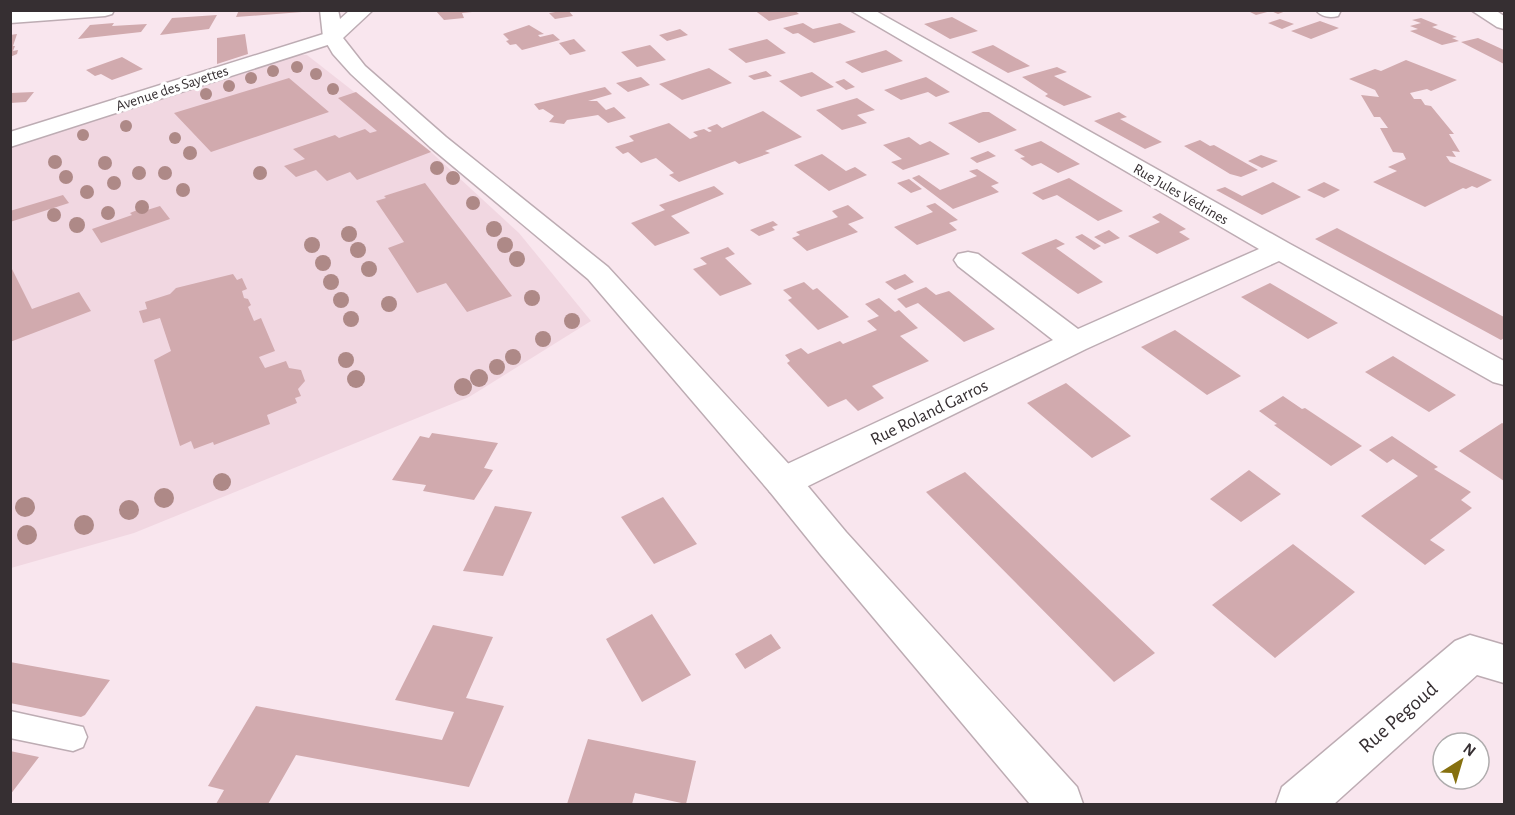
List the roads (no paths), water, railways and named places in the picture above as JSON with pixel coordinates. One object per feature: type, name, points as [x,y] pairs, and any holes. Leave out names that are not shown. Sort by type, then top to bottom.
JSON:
[{"type":"street","points":[[10,17],[105,10]]},
{"type":"street","points":[[364,10],[353,17],[331,24],[340,50],[358,70],[438,142],[598,273],[783,482],[833,543],[1060,804]]},
{"type":"street","name":"Rue Jules Védrines","points":[[859,10],[1280,250],[1504,374]]},
{"type":"street","points":[[1480,10],[1504,23]]},
{"type":"street","name":"Avenue des Sayettes","points":[[10,140],[331,24]]},
{"type":"street","name":"Rue Roland Garros","points":[[783,482],[1075,342],[1280,250]]},
{"type":"street","points":[[968,260],[1075,342]]},
{"type":"street","name":"Rue Pegoud","points":[[1299,804],[1470,654],[1504,664]]},
{"type":"lane","points":[[10,724],[73,737]]}]
